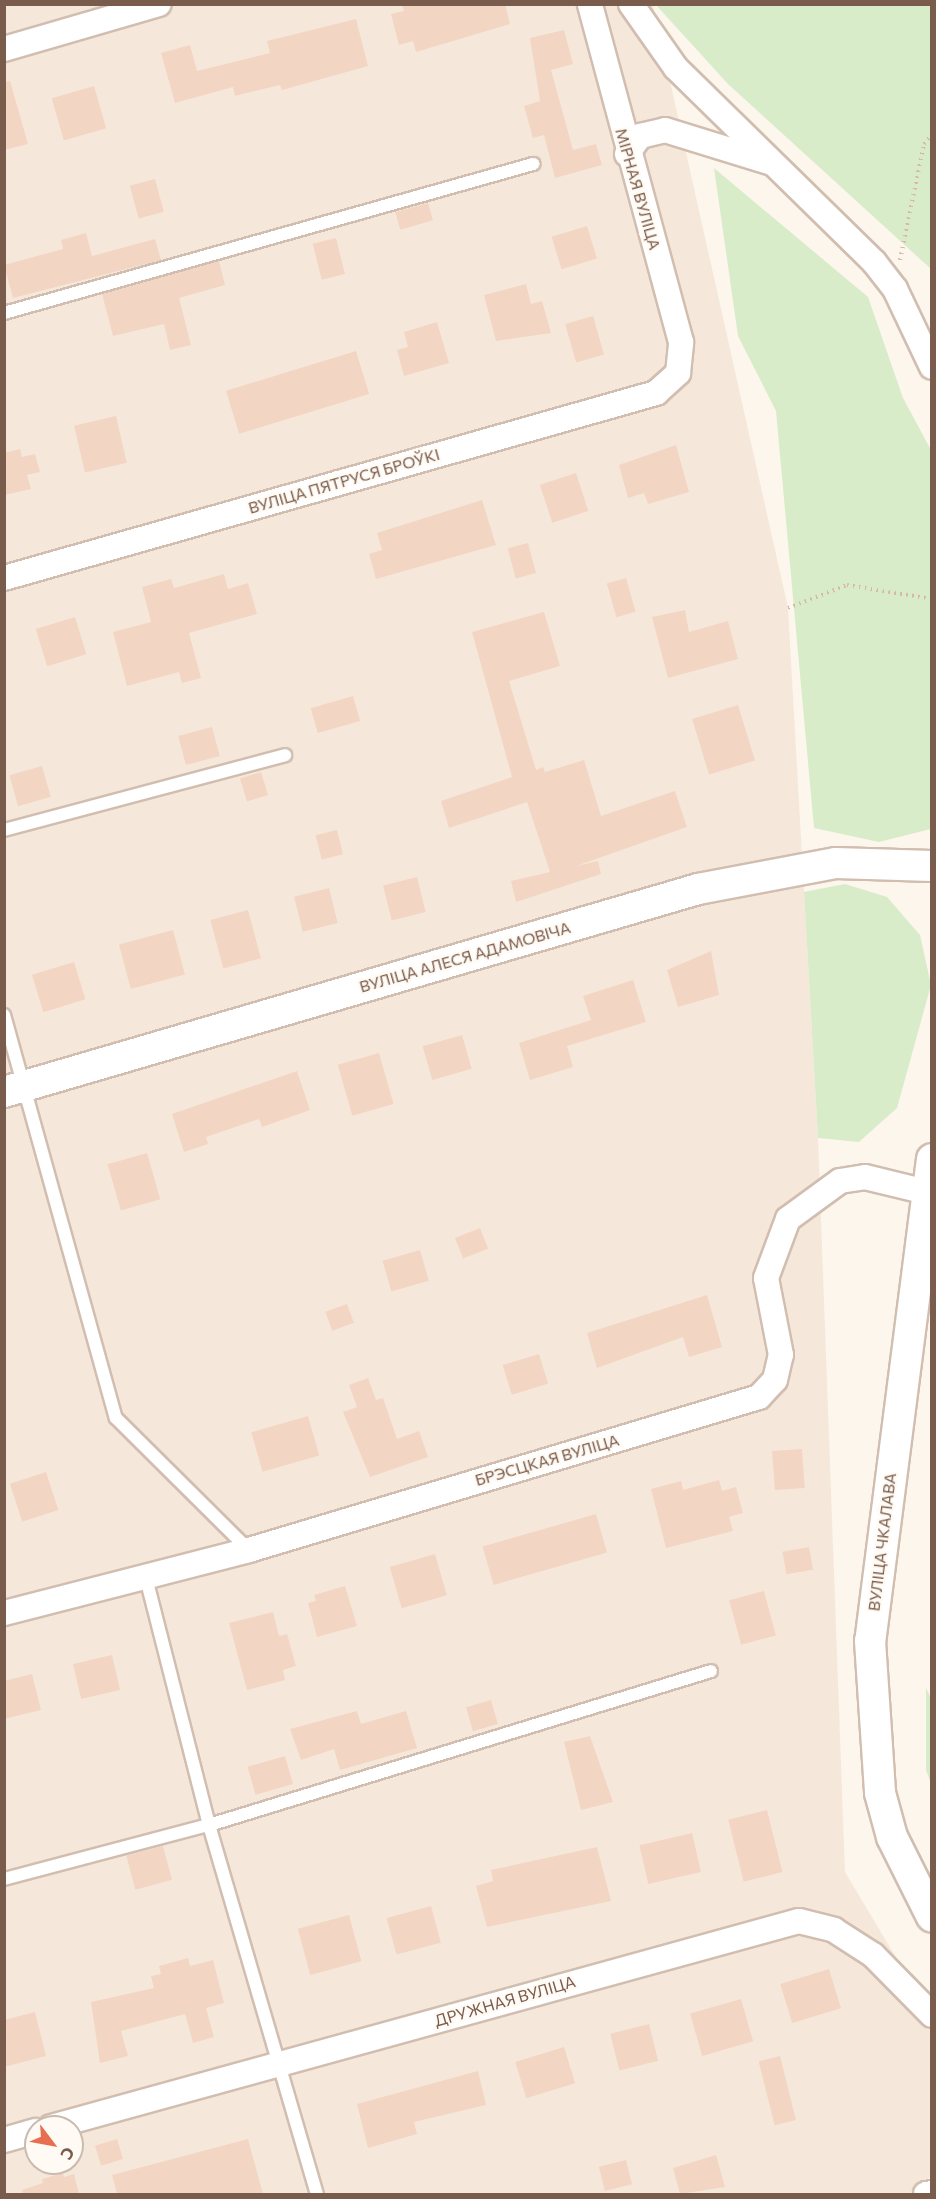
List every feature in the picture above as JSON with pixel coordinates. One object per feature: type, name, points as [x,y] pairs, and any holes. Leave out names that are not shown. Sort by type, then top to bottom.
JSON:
[{"type":"street","points":[[4,49],[159,4]]},
{"type":"street","name":"МІРНАЯ ВУЛІЦА","points":[[590,4],[627,154],[681,342],[678,373]]},
{"type":"street","points":[[631,4],[676,68],[783,167],[895,289],[932,367]]},
{"type":"street","points":[[627,154],[640,136],[665,130],[783,167]]},
{"type":"street","name":"ВУЛІЦА ПЯТРУСЯ БРОЎКІ","points":[[4,578],[656,393],[678,373]]},
{"type":"street","name":"ВУЛІЦА АЛЕСЯ АДАМОВІЧА","points":[[15,1089],[698,889],[836,863],[932,866]]},
{"type":"street","name":"ВУЛІЦА ЧКАЛАВА","points":[[932,1159],[870,1641],[870,1694],[880,1793],[889,1826],[932,1917]]},
{"type":"street","name":"БРЭСЦКАЯ ВУЛІЦА","points":[[4,1613],[145,1574],[249,1550],[759,1397],[775,1380],[781,1355],[766,1278],[788,1219],[840,1181],[865,1177],[927,1192]]},
{"type":"street","name":"ДРУЖНАЯ ВУЛІЦА","points":[[84,2118],[800,1921],[834,1930],[873,1955],[932,2015]]},
{"type":"street","points":[[4,2140],[24,2134]]},
{"type":"street","points":[[926,2194],[932,2193]]},
{"type":"lane","points":[[4,313],[533,164]]},
{"type":"lane","points":[[4,830],[285,755]]},
{"type":"lane","points":[[4,1015],[15,1089],[116,1418],[249,1550]]},
{"type":"lane","points":[[145,1574],[209,1826],[277,2066],[317,2194]]},
{"type":"lane","points":[[4,1879],[209,1826],[711,1671]]},
{"type":"path","points":[[895,289],[924,144],[932,134]]},
{"type":"path","points":[[788,608],[848,585],[932,599]]},
{"type":"shaded area","points":[[5,5],[653,5],[788,608],[818,1138],[845,1872],[931,2016],[931,2176],[910,2194],[5,2194]]},
{"type":"green space","points":[[656,5],[931,5],[931,269],[728,84]]},
{"type":"green space","points":[[714,168],[868,297],[903,398],[931,450],[931,829],[879,842],[814,828],[776,411],[738,336]]},
{"type":"green space","points":[[845,884],[887,897],[920,935],[931,985],[897,1108],[859,1142],[818,1138],[804,892]]},
{"type":"green space","points":[[926,1688],[931,1698],[931,1784],[926,1770]]},
{"type":"building","points":[[402,4],[505,4],[510,24],[416,52],[413,41],[399,45],[391,14],[404,11]]},
{"type":"building","points":[[356,19],[368,66],[282,90],[280,85],[235,96],[233,87],[175,103],[161,53],[190,45],[197,71],[270,53],[267,41]]},
{"type":"building","points":[[564,30],[573,64],[551,70],[573,150],[596,144],[602,165],[555,178],[544,135],[533,138],[524,106],[540,101],[530,38]]},
{"type":"building","points":[[10,81],[28,144],[4,150],[4,82]]},
{"type":"building","points":[[94,86],[106,128],[64,140],[52,98]]},
{"type":"building","points":[[155,179],[164,212],[139,219],[130,186]]},
{"type":"building","points":[[428,203],[433,220],[400,230],[395,212]]},
{"type":"building","points":[[587,226],[597,259],[562,269],[552,237]]},
{"type":"building","points":[[86,233],[92,256],[155,239],[161,260],[13,298],[4,265],[63,249],[61,240]]},
{"type":"building","points":[[336,238],[345,274],[322,280],[313,244]]},
{"type":"building","points":[[219,261],[225,285],[179,298],[191,345],[170,350],[164,324],[113,336],[102,294]]},
{"type":"building","points":[[526,284],[531,304],[542,301],[551,333],[496,341],[484,295]]},
{"type":"building","points":[[593,316],[604,354],[576,362],[565,324]]},
{"type":"building","points":[[437,322],[449,363],[404,376],[397,350],[408,347],[404,332]]},
{"type":"building","points":[[356,351],[369,394],[239,434],[226,391]]},
{"type":"building","points":[[116,416],[127,463],[85,472],[74,426]]},
{"type":"building","points":[[676,445],[689,492],[648,504],[644,493],[628,498],[619,465]]},
{"type":"building","points":[[20,449],[22,457],[35,454],[40,472],[27,475],[31,489],[4,495],[4,453]]},
{"type":"building","points":[[576,473],[588,511],[552,523],[540,485]]},
{"type":"building","points":[[482,500],[496,545],[376,579],[369,554],[382,550],[377,533]]},
{"type":"building","points":[[528,543],[536,573],[516,578],[508,548]]},
{"type":"building","points":[[224,574],[228,589],[248,583],[257,614],[189,633],[201,678],[182,683],[179,672],[127,686],[113,632],[151,622],[142,587],[171,579],[174,588]]},
{"type":"building","points":[[626,578],[636,612],[616,617],[607,584]]},
{"type":"building","points":[[685,610],[689,632],[728,621],[738,659],[668,678],[652,617]]},
{"type":"building","points":[[544,612],[560,666],[509,681],[536,770],[543,767],[545,772],[584,760],[601,816],[675,791],[687,827],[576,866],[598,861],[601,874],[516,902],[511,881],[550,872],[527,802],[449,828],[441,801],[512,777],[472,632]]},
{"type":"building","points":[[75,617],[86,654],[47,666],[36,629]]},
{"type":"building","points":[[353,696],[360,721],[318,733],[311,708]]},
{"type":"building","points":[[738,705],[755,760],[709,774],[692,719]]},
{"type":"building","points":[[212,727],[220,756],[186,765],[178,736]]},
{"type":"building","points":[[42,766],[51,797],[18,806],[9,775]]},
{"type":"building","points":[[261,772],[268,795],[247,801],[240,778]]},
{"type":"building","points":[[337,830],[343,854],[322,860],[316,835]]},
{"type":"building","points":[[417,877],[426,912],[392,920],[383,885]]},
{"type":"building","points":[[329,888],[338,923],[303,932],[294,897]]},
{"type":"building","points":[[248,910],[261,958],[223,968],[210,920]]},
{"type":"building","points":[[173,930],[185,974],[131,989],[119,944]]},
{"type":"building","points":[[711,951],[719,995],[678,1007],[667,970]]},
{"type":"building","points":[[74,962],[85,999],[43,1012],[32,975]]},
{"type":"building","points":[[633,980],[646,1022],[567,1046],[573,1067],[530,1080],[519,1043],[591,1020],[583,996]]},
{"type":"building","points":[[462,1035],[472,1069],[432,1080],[423,1046]]},
{"type":"building","points":[[379,1053],[394,1104],[352,1116],[338,1065]]},
{"type":"building","points":[[297,1071],[310,1110],[262,1127],[259,1119],[206,1137],[208,1144],[184,1152],[172,1114]]},
{"type":"building","points":[[147,1153],[160,1199],[121,1210],[108,1164]]},
{"type":"building","points":[[480,1228],[488,1248],[463,1259],[455,1238]]},
{"type":"building","points":[[420,1250],[429,1281],[391,1292],[383,1261]]},
{"type":"building","points":[[707,1295],[722,1347],[689,1357],[683,1337],[597,1368],[587,1333]]},
{"type":"building","points":[[347,1304],[354,1323],[332,1331],[325,1312]]},
{"type":"building","points":[[539,1354],[548,1384],[512,1395],[503,1365]]},
{"type":"building","points":[[368,1378],[376,1400],[383,1398],[397,1439],[419,1431],[428,1457],[370,1477],[343,1412],[357,1407],[349,1385]]},
{"type":"building","points":[[308,1416],[319,1455],[263,1472],[251,1432]]},
{"type":"building","points":[[802,1449],[805,1488],[775,1490],[772,1451]]},
{"type":"building","points":[[46,1472],[58,1510],[22,1522],[10,1484]]},
{"type":"building","points":[[719,1480],[722,1491],[736,1487],[743,1513],[729,1517],[733,1531],[666,1548],[651,1489],[681,1481],[683,1490]]},
{"type":"building","points":[[596,1514],[607,1552],[494,1585],[483,1547]]},
{"type":"building","points":[[809,1547],[813,1570],[786,1574],[782,1552]]},
{"type":"building","points":[[435,1554],[447,1595],[402,1608],[390,1567]]},
{"type":"building","points":[[345,1586],[357,1626],[317,1637],[308,1603],[316,1601],[314,1595]]},
{"type":"building","points":[[764,1591],[776,1635],[741,1645],[729,1600]]},
{"type":"building","points":[[273,1612],[279,1636],[287,1634],[296,1666],[283,1670],[285,1680],[247,1690],[229,1623]]},
{"type":"building","points":[[112,1655],[120,1690],[81,1699],[73,1664]]},
{"type":"building","points":[[32,1674],[41,1710],[4,1719],[4,1681]]},
{"type":"building","points":[[491,1700],[498,1724],[473,1731],[466,1707]]},
{"type":"building","points":[[357,1711],[361,1724],[406,1711],[417,1748],[340,1770],[334,1749],[301,1760],[290,1729]]},
{"type":"building","points":[[590,1736],[613,1802],[581,1810],[564,1742]]},
{"type":"building","points":[[285,1756],[293,1784],[256,1795],[248,1767]]},
{"type":"building","points":[[767,1810],[782,1872],[744,1882],[728,1820]]},
{"type":"building","points":[[692,1833],[701,1872],[648,1884],[639,1845]]},
{"type":"building","points":[[163,1846],[172,1880],[135,1890],[126,1856]]},
{"type":"building","points":[[597,1847],[611,1901],[487,1927],[476,1886],[493,1881],[491,1870]]},
{"type":"building","points":[[431,1906],[441,1943],[396,1955],[387,1918]]},
{"type":"building","points":[[349,1915],[361,1961],[310,1975],[298,1929]]},
{"type":"building","points":[[188,1958],[190,1966],[213,1960],[224,2003],[206,2008],[214,2037],[193,2043],[185,2014],[121,2031],[128,2056],[100,2063],[91,2002],[154,1988],[151,1976],[161,1974],[159,1966]]},
{"type":"building","points":[[829,1969],[841,2008],[792,2023],[780,1984]]},
{"type":"building","points":[[741,1999],[753,2041],[702,2056],[690,2014]]},
{"type":"building","points":[[35,2012],[46,2056],[4,2067],[4,2020]]},
{"type":"building","points":[[649,2024],[658,2061],[619,2071],[610,2034]]},
{"type":"building","points":[[564,2047],[575,2083],[526,2098],[515,2062]]},
{"type":"building","points":[[780,2056],[796,2120],[775,2125],[759,2061]]},
{"type":"building","points":[[478,2071],[486,2105],[414,2122],[417,2134],[368,2148],[357,2104]]},
{"type":"building","points":[[117,2139],[123,2159],[101,2166],[95,2146]]},
{"type":"building","points":[[248,2139],[263,2194],[117,2194],[112,2175]]},
{"type":"building","points":[[716,2155],[725,2187],[680,2194],[673,2168]]},
{"type":"building","points":[[626,2160],[632,2184],[605,2191],[599,2167]]},
{"type":"building","points":[[56,2175],[64,2175],[64,2177],[74,2175],[79,2194],[23,2194],[22,2190],[43,2183],[42,2179]]}]
